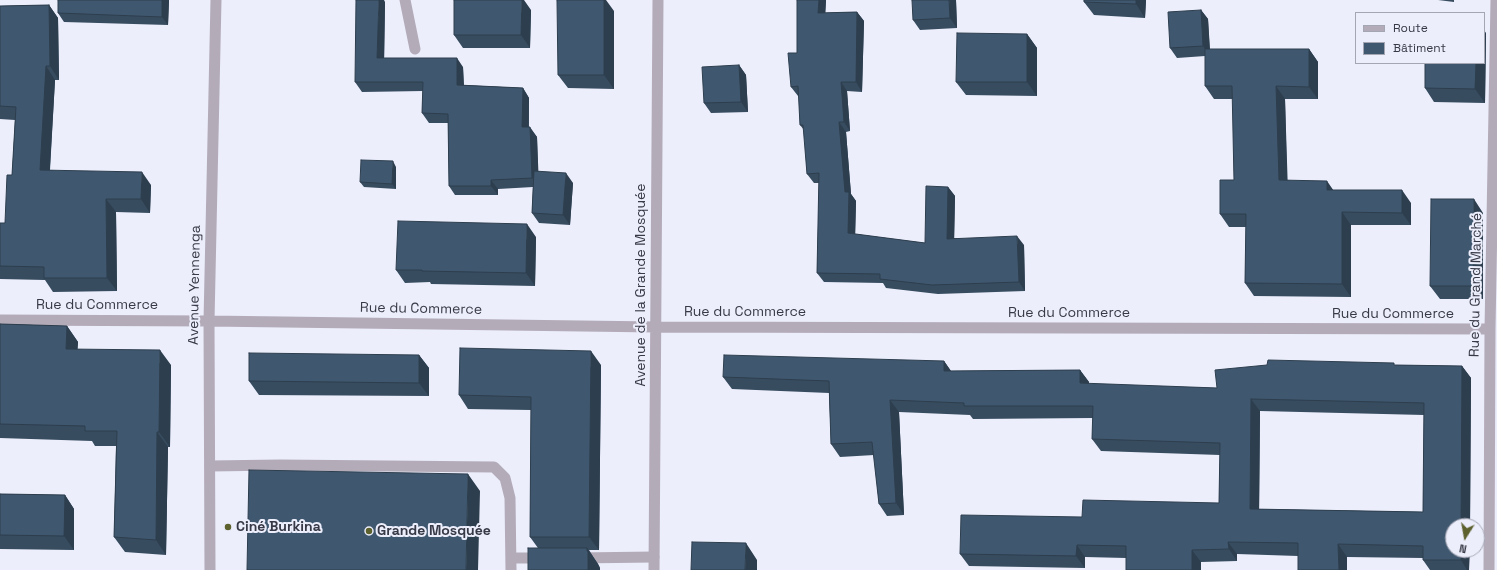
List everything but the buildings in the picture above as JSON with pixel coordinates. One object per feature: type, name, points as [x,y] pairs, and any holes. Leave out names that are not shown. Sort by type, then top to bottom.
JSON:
[{"type":"street","name":"Avenue Yennenga","points":[[210,570],[209,321],[216,0]]},
{"type":"street","points":[[405,0],[415,49]]},
{"type":"street","name":"Avenue de la Grande Mosquée","points":[[654,570],[658,0]]},
{"type":"street","name":"Rue du Grand Marché","points":[[1489,570],[1490,329],[1496,0]]},
{"type":"street","name":"Rue du Commerce","points":[[0,320],[209,321],[656,327],[1490,329]]},
{"type":"street","points":[[210,466],[280,465],[494,467],[505,478],[510,498],[511,570]]},
{"type":"street","points":[[567,558],[654,557]]},
{"type":"street","points":[[511,558],[551,558]]},
{"type":"place","name":"Ciné Burkina","points":[[228,527]]},
{"type":"place","name":"Grande Mosquée","points":[[369,531]]}]
